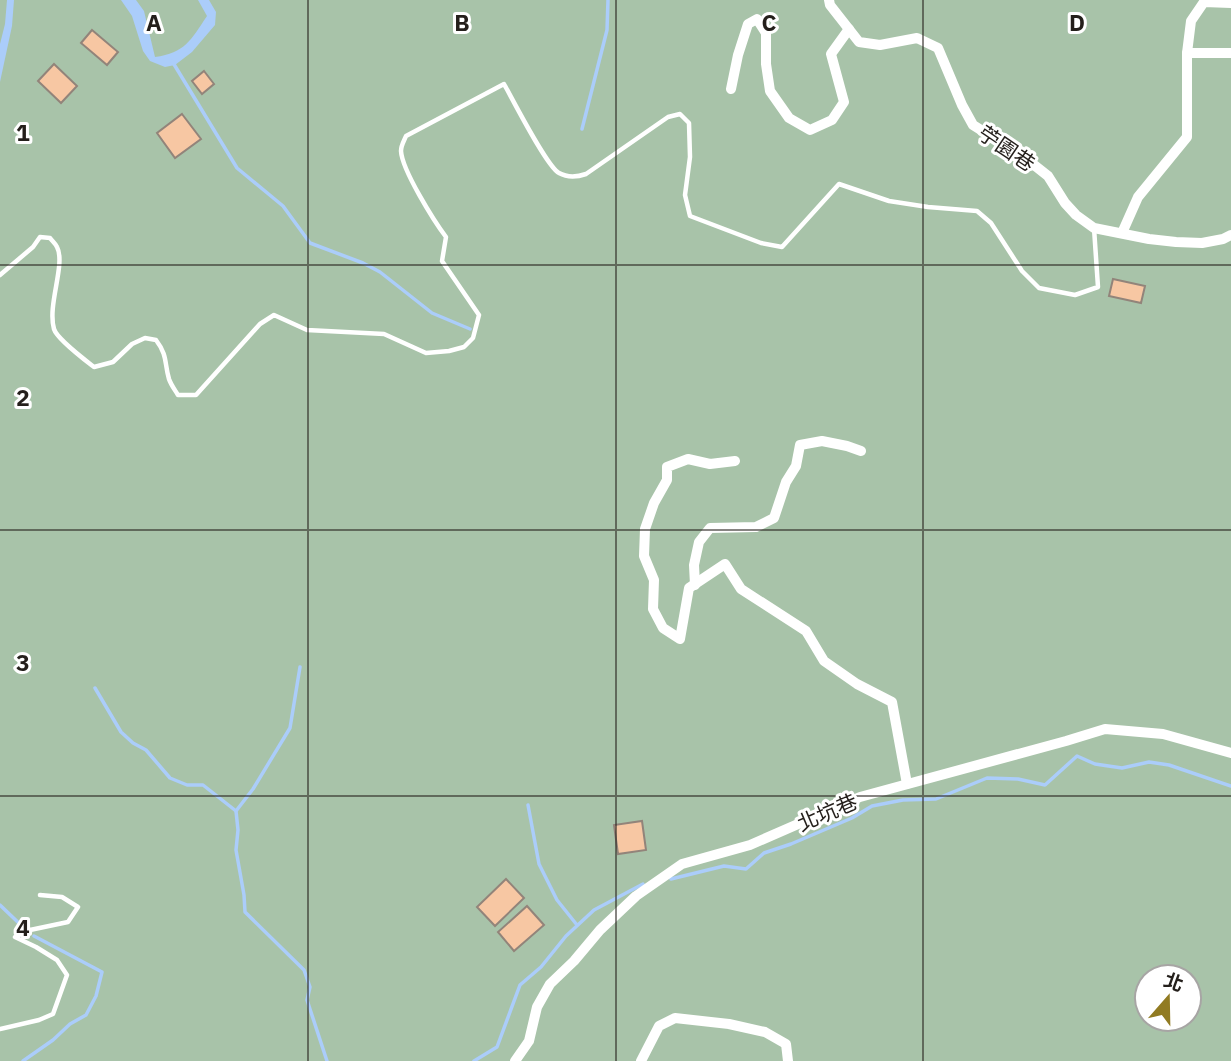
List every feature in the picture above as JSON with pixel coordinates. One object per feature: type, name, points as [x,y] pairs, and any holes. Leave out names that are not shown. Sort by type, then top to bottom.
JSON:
[{"type":"street","name":"苧園巷","points":[[828,0],[859,42],[880,45],[917,38],[938,48],[962,105],[974,125],[1048,176],[1070,209],[1094,228]]},
{"type":"street","points":[[1122,233],[1138,197],[1187,137],[1187,53],[1191,21],[1204,2],[1231,3]]},
{"type":"street","points":[[730,89],[748,24],[757,19],[766,33],[766,64],[770,91],[789,118],[810,130],[832,120],[844,102],[831,54],[849,29]]},
{"type":"street","points":[[1187,53],[1231,53]]},
{"type":"street","points":[[1094,228],[1149,239],[1202,243],[1231,235]]},
{"type":"street","points":[[695,584],[694,565],[699,541],[710,528],[756,527],[774,518],[786,482],[796,466],[800,445],[822,440],[861,451]]},
{"type":"street","points":[[735,461],[710,464],[688,459],[667,467],[667,480],[654,503],[645,529],[645,555],[654,580],[653,609],[663,628],[680,639],[690,588],[725,564],[741,589],[806,631],[824,662],[891,702],[907,784]]},
{"type":"street","name":"北坑巷","points":[[515,1061],[529,1041],[537,1007],[550,984],[636,896],[682,864],[750,845],[860,797],[1105,729],[1163,734],[1231,753]]},
{"type":"street","points":[[641,1061],[659,1026],[675,1018],[729,1024],[765,1032],[786,1044],[788,1061]]},
{"type":"lane","points":[[0,275],[33,247],[40,237],[50,238],[57,247],[60,262],[54,296],[55,331],[94,367],[113,362],[132,344],[145,338],[156,340],[163,349],[169,381],[178,395],[195,395],[260,324],[274,316],[307,330],[384,334],[426,353],[449,351],[464,346],[473,338],[479,315],[442,261],[446,237],[434,221],[403,161],[401,148],[406,136],[504,84],[545,156],[558,173],[576,177],[586,174],[668,117],[680,114],[689,122],[690,157],[685,195],[690,216],[761,243],[782,247],[839,184],[889,201],[977,211],[991,223],[1022,271],[1039,288],[1075,295],[1098,287],[1094,228]]},
{"type":"lane","points":[[0,1029],[53,1014],[67,975],[57,960],[15,937],[30,930],[68,922],[78,907],[62,897],[40,895]]},
{"type":"green space","points":[[0,0],[1231,0],[1231,1061],[0,1061]]},
{"type":"water","points":[[7,0],[14,0],[12,26],[0,82],[0,44]]},
{"type":"water","points":[[121,0],[136,0],[144,11],[155,57],[180,49],[196,32],[207,16],[198,0],[209,0],[216,12],[215,25],[192,52],[175,65],[165,67],[150,61],[143,51],[132,16]]},
{"type":"building","points":[[92,30],[118,52],[107,65],[81,43]]},
{"type":"building","points":[[54,64],[77,86],[61,103],[38,81]]},
{"type":"building","points":[[204,71],[214,84],[202,94],[192,81]]},
{"type":"building","points":[[182,114],[201,139],[175,158],[157,133]]},
{"type":"building","points":[[1113,279],[1145,286],[1141,303],[1109,296]]},
{"type":"building","points":[[642,821],[646,850],[618,854],[614,825]]},
{"type":"building","points":[[506,879],[524,898],[495,926],[477,907]]},
{"type":"building","points":[[527,906],[544,925],[514,951],[498,932]]},
{"type":"waterway","points":[[582,129],[607,30],[608,0]]},
{"type":"waterway","points":[[172,61],[237,168],[283,206],[310,243],[380,272],[432,313],[470,329]]},
{"type":"waterway","points":[[236,811],[253,789],[290,728],[300,667]]},
{"type":"waterway","points":[[95,688],[121,732],[146,750],[170,778],[187,785],[203,785],[236,811],[236,850],[245,912],[304,970],[310,987],[307,1000],[327,1061]]},
{"type":"waterway","points":[[671,879],[724,866],[746,869],[764,853],[852,818],[872,806],[903,800],[936,799],[987,778],[1018,779],[1045,785],[1077,756],[1095,764],[1122,768],[1149,762],[1169,765],[1231,786]]},
{"type":"waterway","points":[[528,805],[539,864],[557,900],[577,925]]},
{"type":"waterway","points":[[474,1061],[497,1047],[520,985],[541,967],[566,936],[594,910],[643,884]]},
{"type":"waterway","points":[[0,905],[24,928]]},
{"type":"waterway","points":[[23,1061],[70,1024],[86,1015],[96,996],[102,972],[34,936]]}]
